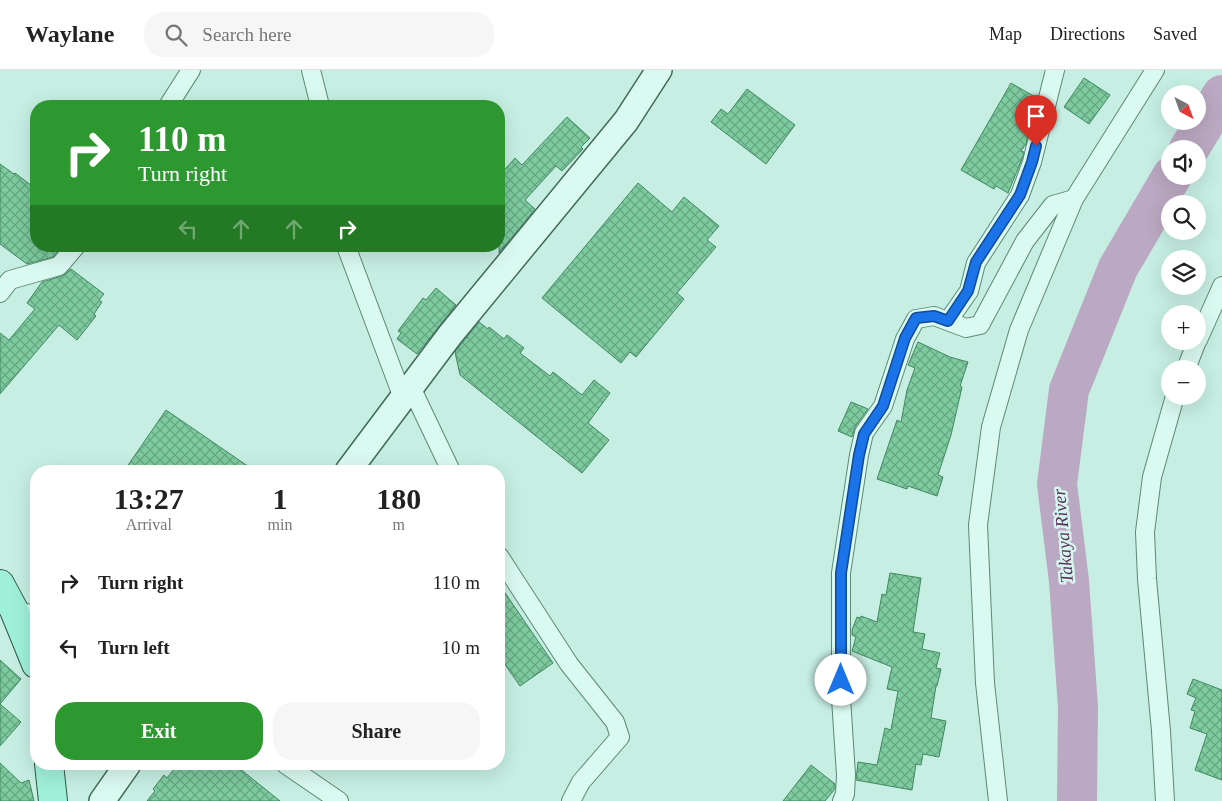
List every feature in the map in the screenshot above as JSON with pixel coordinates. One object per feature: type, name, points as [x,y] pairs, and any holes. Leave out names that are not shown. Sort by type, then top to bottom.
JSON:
[{"type":"main road","points":[[0,584],[25,614],[30,637]]},
{"type":"main road","points":[[50,770],[53,801]]},
{"type":"street","points":[[172,100],[192,70]]},
{"type":"street","points":[[311,70],[318,100]]},
{"type":"street","points":[[352,465],[456,327],[626,121],[659,70]]},
{"type":"street","points":[[948,321],[968,291],[976,262],[1020,195],[1032,162],[1055,70]]},
{"type":"street","points":[[998,801],[985,683],[978,525],[991,427],[1018,330],[1074,199],[1155,70]]},
{"type":"street","points":[[842,801],[845,794],[846,775],[841,698],[841,573],[859,455],[864,434],[883,406],[905,338],[916,318],[934,316],[966,328],[980,324],[1025,240],[1053,205],[1074,199]]},
{"type":"street","points":[[0,293],[10,280],[59,266],[71,252]]},
{"type":"street","points":[[349,252],[407,392],[448,465]]},
{"type":"street","points":[[1206,321],[1222,286]]},
{"type":"street","points":[[1165,801],[1161,731],[1146,579],[1145,532],[1152,477],[1172,405]]},
{"type":"street","points":[[505,565],[569,664],[615,722],[620,737],[581,782],[572,801]]},
{"type":"street","points":[[102,801],[124,770]]},
{"type":"street","points":[[295,770],[339,801]]},
{"type":"building","points":[[1084,78],[1110,95],[1089,124],[1064,107]]},
{"type":"building","points":[[1011,83],[1037,98],[1026,144],[1021,151],[1024,152],[1022,159],[1008,193],[996,186],[994,189],[961,170]]},
{"type":"building","points":[[747,89],[795,125],[766,164],[711,122],[721,109],[728,114]]},
{"type":"building","points":[[567,117],[590,138],[581,147],[583,149],[562,171],[556,166],[525,200],[535,209],[505,246],[505,169],[515,158],[522,165]]},
{"type":"building","points":[[0,164],[30,184],[30,252],[57,252],[53,257],[27,264],[0,244]]},
{"type":"building","points":[[638,183],[672,212],[684,197],[719,226],[707,240],[716,247],[677,293],[684,299],[636,357],[630,352],[621,363],[542,298]]},
{"type":"building","points":[[71,269],[104,294],[99,300],[102,302],[94,314],[96,316],[77,340],[59,325],[0,394],[0,333],[9,340],[35,309],[27,303],[42,282],[62,276]]},
{"type":"building","points":[[436,288],[456,305],[417,354],[397,339],[401,333],[398,331],[423,298],[426,300]]},
{"type":"building","points":[[479,322],[504,339],[507,335],[524,348],[520,353],[550,376],[553,372],[582,395],[594,380],[610,393],[588,423],[609,440],[582,473],[460,375],[455,352]]},
{"type":"building","points":[[918,342],[950,357],[968,362],[960,386],[962,387],[951,435],[938,475],[943,477],[937,496],[908,486],[907,489],[877,479],[897,420],[901,422],[907,390],[915,368],[908,365]]},
{"type":"building","points":[[851,402],[868,409],[855,427],[852,437],[838,431]]},
{"type":"building","points":[[166,410],[246,465],[128,465]]},
{"type":"building","points":[[890,573],[921,578],[913,632],[925,634],[922,649],[940,653],[936,668],[941,669],[931,718],[946,721],[939,757],[923,754],[921,765],[916,764],[912,790],[856,780],[858,762],[877,765],[885,728],[891,730],[898,691],[887,689],[892,667],[852,651],[856,637],[852,635],[852,630],[857,617],[860,618],[861,616],[877,622],[882,594],[886,595]]},
{"type":"building","points":[[505,593],[553,663],[520,686],[505,665]]},
{"type":"building","points":[[0,660],[21,679],[0,704]]},
{"type":"building","points":[[1193,679],[1222,690],[1222,780],[1195,770],[1207,734],[1190,728],[1195,711],[1191,710],[1196,698],[1187,694]]},
{"type":"building","points":[[0,704],[21,722],[0,746]]},
{"type":"building","points":[[0,763],[21,783],[29,780],[34,801],[0,801]]},
{"type":"building","points":[[811,765],[835,784],[835,789],[825,801],[783,801]]},
{"type":"building","points":[[173,770],[241,770],[280,801],[147,801],[155,791],[153,789],[164,775],[167,778]]},
{"type":"waterway","name":"Takaya River","points":[[1194,140],[1222,95]]},
{"type":"waterway","name":"Takaya River","points":[[1077,801],[1078,707],[1069,581],[1057,484],[1069,390],[1118,268],[1167,185]]},
{"type":"route","points":[[841,680],[841,573],[859,455],[864,434],[883,406],[905,338],[916,318],[934,316],[948,321],[968,291],[976,262],[1020,195],[1036,146]]}]
